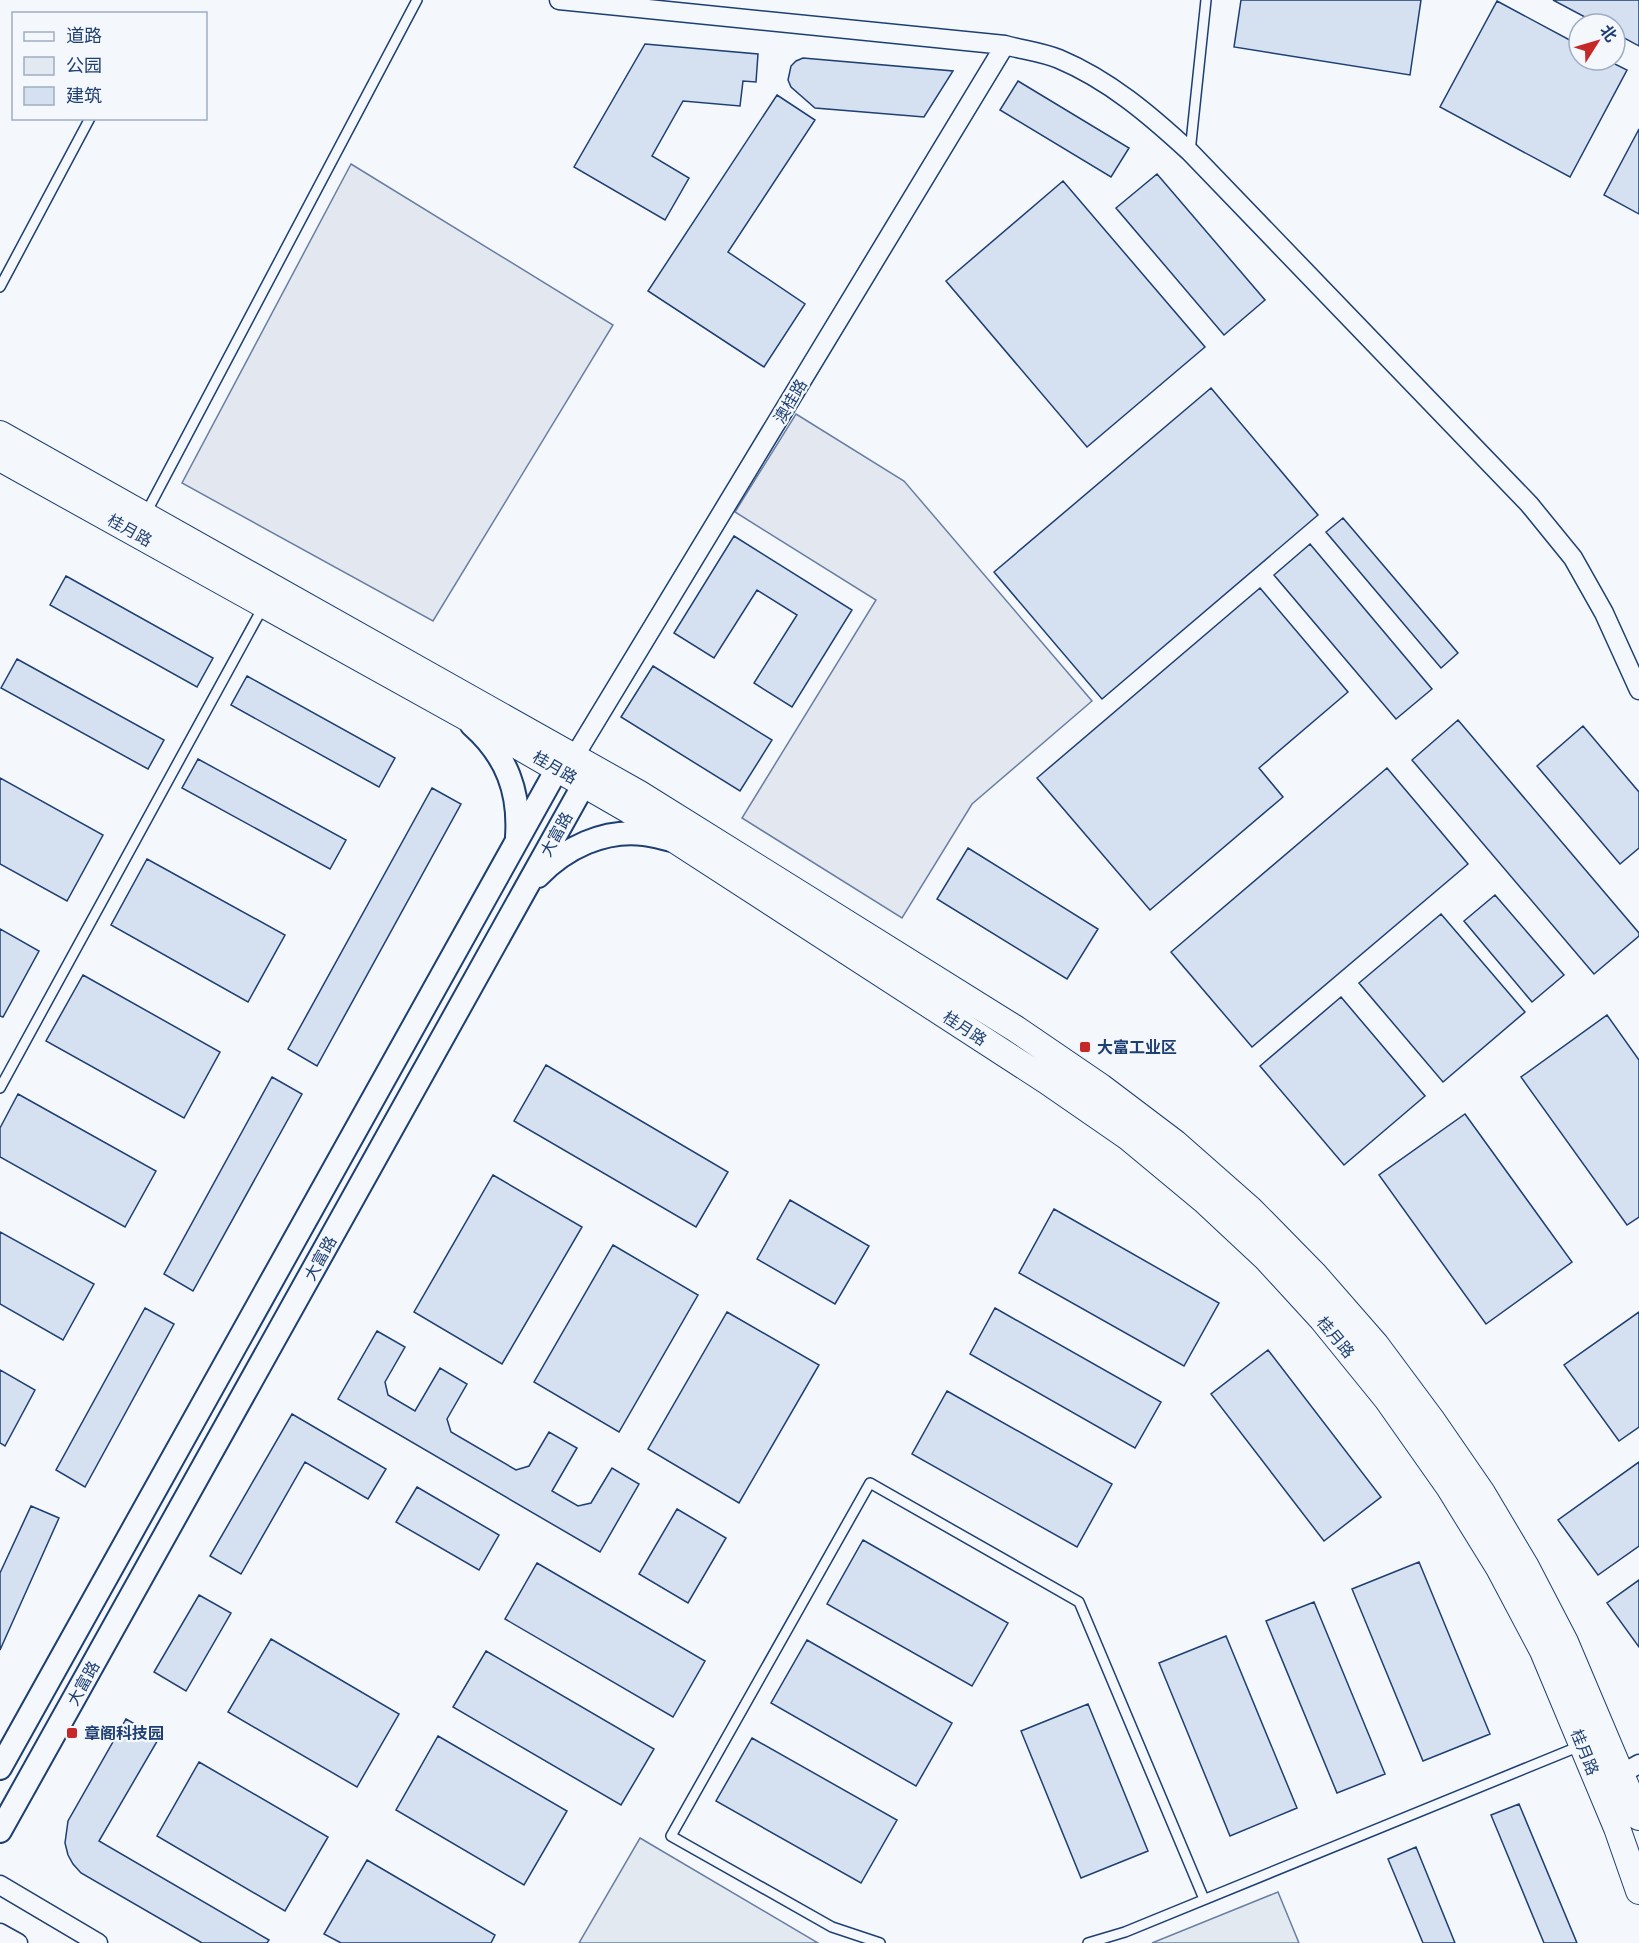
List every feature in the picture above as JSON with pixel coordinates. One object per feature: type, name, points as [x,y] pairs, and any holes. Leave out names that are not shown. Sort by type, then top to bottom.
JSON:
[{"type":"main road","name":"桂月路","points":[[0,434],[145,515],[565,763],[584,784],[1047,1081],[1128,1137],[1205,1201],[1266,1258],[1322,1318],[1387,1398],[1449,1487],[1499,1568],[1543,1651],[1603,1796],[1639,1891]]},
{"type":"main road","name":"桂月路","points":[[0,458],[460,714],[648,800],[1016,1029],[1101,1087],[1175,1143],[1251,1210],[1314,1274],[1376,1345],[1431,1419],[1482,1493],[1526,1567],[1565,1642],[1634,1788]]},
{"type":"street","points":[[560,0],[1005,45],[1058,58],[1112,87],[1157,121],[1190,152],[1529,504],[1573,558],[1604,613],[1639,690]]},
{"type":"street","name":"澳桂路","points":[[565,763],[1005,45]]},
{"type":"street","points":[[460,714],[497,752],[508,773],[515,794],[518,816],[517,842]]},
{"type":"street","name":"大富路","points":[[0,1768],[517,842],[565,763]]},
{"type":"street","name":"大富路","points":[[0,1831],[584,784]]},
{"type":"street","points":[[524,890],[546,868],[591,840],[617,834],[644,834],[676,841]]},
{"type":"street","points":[[471,925],[497,940]]},
{"type":"street","points":[[1603,1796],[1634,1788]]},
{"type":"street","points":[[0,1885],[98,1943]]},
{"type":"street","points":[[0,1933],[18,1943]]},
{"type":"lane","points":[[145,515],[417,0]]},
{"type":"lane","points":[[1190,152],[1206,0]]},
{"type":"lane","points":[[0,288],[89,120]]},
{"type":"lane","points":[[0,1088],[264,605]]},
{"type":"lane","points":[[880,1943],[832,1928],[671,1836],[870,1483],[1079,1602],[1204,1899]]},
{"type":"lane","points":[[1088,1943],[1125,1932],[1582,1745]]},
{"type":"green space","points":[[640,1838],[818,1943],[579,1943]]},
{"type":"green space","points":[[1278,1892],[1299,1943],[1152,1943]]},
{"type":"shaded area","points":[[351,164],[613,325],[433,621],[182,483]]},
{"type":"shaded area","points":[[796,414],[904,481],[1092,701],[972,804],[902,918],[742,818],[876,600],[735,512]]},
{"type":"building","points":[[1241,0],[1421,0],[1410,75],[1234,47]]},
{"type":"building","points":[[1553,0],[1639,0],[1639,46],[1627,40],[1627,12],[1576,12]]},
{"type":"building","points":[[1497,1],[1567,39],[1567,72],[1626,72],[1570,177],[1440,107]]},
{"type":"building","points":[[645,44],[758,54],[756,82],[743,81],[740,106],[683,101],[652,156],[689,178],[665,220],[574,167]]},
{"type":"building","points":[[803,58],[953,71],[924,117],[815,108],[791,87],[788,80],[791,66]]},
{"type":"building","points":[[1018,81],[1129,148],[1111,177],[1000,110]]},
{"type":"building","points":[[777,95],[815,120],[728,252],[805,304],[764,367],[648,291]]},
{"type":"building","points":[[1639,129],[1639,214],[1604,195]]},
{"type":"building","points":[[1157,174],[1265,300],[1224,335],[1116,208]]},
{"type":"building","points":[[1063,181],[1205,347],[1087,447],[946,281]]},
{"type":"building","points":[[1211,388],[1318,515],[1102,699],[994,572]]},
{"type":"building","points":[[1343,518],[1458,653],[1441,668],[1326,532]]},
{"type":"building","points":[[734,536],[852,610],[792,707],[754,683],[797,615],[757,590],[714,658],[674,633]]},
{"type":"building","points":[[1310,544],[1432,689],[1396,719],[1274,575]]},
{"type":"building","points":[[66,576],[213,658],[197,687],[50,605]]},
{"type":"building","points":[[1260,588],[1348,692],[1259,768],[1283,797],[1150,910],[1037,778]]},
{"type":"building","points":[[17,659],[164,740],[148,769],[1,688]]},
{"type":"building","points":[[653,666],[772,740],[740,791],[621,717]]},
{"type":"building","points":[[247,676],[395,758],[379,787],[231,705]]},
{"type":"building","points":[[1458,720],[1639,933],[1639,936],[1594,974],[1412,760]]},
{"type":"building","points":[[1583,726],[1639,792],[1639,848],[1620,864],[1537,766]]},
{"type":"building","points":[[198,759],[346,840],[330,869],[182,788]]},
{"type":"building","points":[[1387,768],[1468,864],[1252,1047],[1171,952]]},
{"type":"building","points":[[0,778],[103,835],[67,901],[0,864]]},
{"type":"building","points":[[432,788],[461,804],[317,1066],[288,1049]]},
{"type":"building","points":[[968,848],[1098,929],[1067,979],[937,899]]},
{"type":"building","points":[[147,859],[285,935],[248,1002],[111,925]]},
{"type":"building","points":[[1495,895],[1564,975],[1532,1002],[1464,921]]},
{"type":"building","points":[[1441,914],[1525,1012],[1443,1082],[1359,983]]},
{"type":"building","points":[[0,929],[39,951],[3,1017],[0,1016]]},
{"type":"building","points":[[83,975],[220,1052],[184,1118],[46,1041]]},
{"type":"building","points":[[1341,997],[1425,1096],[1344,1165],[1260,1066]]},
{"type":"building","points":[[1607,1015],[1639,1060],[1639,1217],[1627,1225],[1521,1077]]},
{"type":"building","points":[[546,1065],[728,1172],[696,1227],[514,1121]]},
{"type":"building","points":[[272,1077],[302,1094],[193,1291],[164,1274]]},
{"type":"building","points":[[18,1094],[156,1171],[125,1227],[0,1157],[0,1128]]},
{"type":"building","points":[[1465,1114],[1572,1262],[1486,1324],[1379,1175]]},
{"type":"building","points":[[493,1175],[582,1227],[502,1364],[414,1312]]},
{"type":"building","points":[[790,1200],[869,1246],[835,1304],[757,1259]]},
{"type":"building","points":[[1054,1209],[1219,1303],[1184,1366],[1019,1273]]},
{"type":"building","points":[[0,1232],[94,1284],[63,1340],[0,1304]]},
{"type":"building","points":[[613,1245],[698,1295],[619,1432],[534,1382]]},
{"type":"building","points":[[145,1308],[174,1324],[85,1487],[56,1470]]},
{"type":"building","points":[[995,1308],[1161,1402],[1135,1448],[970,1354]]},
{"type":"building","points":[[727,1312],[819,1365],[739,1503],[648,1449]]},
{"type":"building","points":[[1639,1312],[1639,1427],[1619,1441],[1564,1365]]},
{"type":"building","points":[[377,1331],[405,1347],[385,1382],[388,1395],[415,1411],[440,1368],[467,1384],[447,1419],[451,1432],[516,1470],[529,1466],[549,1432],[577,1448],[552,1491],[578,1506],[591,1503],[612,1468],[639,1484],[600,1552],[338,1399]]},
{"type":"building","points":[[1268,1350],[1381,1497],[1324,1541],[1211,1394]]},
{"type":"building","points":[[0,1370],[35,1390],[5,1446],[0,1443]]},
{"type":"building","points":[[947,1391],[1112,1484],[1077,1547],[912,1454]]},
{"type":"building","points":[[292,1414],[386,1469],[368,1499],[305,1462],[241,1574],[210,1556]]},
{"type":"building","points":[[1639,1462],[1639,1546],[1598,1575],[1558,1520]]},
{"type":"building","points":[[417,1487],[499,1535],[479,1570],[396,1522]]},
{"type":"building","points":[[31,1506],[59,1518],[0,1650],[0,1573]]},
{"type":"building","points":[[677,1509],[726,1538],[688,1603],[639,1574]]},
{"type":"building","points":[[863,1540],[1008,1623],[972,1686],[827,1604]]},
{"type":"building","points":[[1419,1562],[1490,1734],[1423,1761],[1352,1589]]},
{"type":"building","points":[[537,1563],[705,1661],[673,1717],[505,1619]]},
{"type":"building","points":[[1639,1580],[1639,1647],[1607,1603]]},
{"type":"building","points":[[199,1595],[231,1613],[186,1691],[154,1672]]},
{"type":"building","points":[[1314,1602],[1385,1774],[1337,1793],[1266,1621]]},
{"type":"building","points":[[1226,1636],[1297,1808],[1230,1836],[1159,1663]]},
{"type":"building","points":[[271,1639],[399,1714],[357,1787],[228,1712]]},
{"type":"building","points":[[807,1640],[952,1723],[916,1786],[771,1703]]},
{"type":"building","points":[[486,1651],[654,1749],[621,1805],[453,1707]]},
{"type":"building","points":[[1088,1704],[1148,1851],[1081,1878],[1021,1731]]},
{"type":"building","points":[[126,1719],[159,1738],[99,1841],[269,1940],[267,1943],[202,1943],[81,1873],[73,1864],[65,1843],[68,1821]]},
{"type":"building","points":[[438,1736],[567,1811],[524,1885],[396,1810]]},
{"type":"building","points":[[752,1738],[897,1820],[861,1883],[716,1801]]},
{"type":"building","points":[[199,1762],[328,1837],[285,1911],[157,1836]]},
{"type":"building","points":[[1519,1804],[1577,1943],[1544,1943],[1491,1815]]},
{"type":"building","points":[[1416,1847],[1455,1943],[1423,1943],[1388,1859]]},
{"type":"building","points":[[367,1860],[495,1935],[491,1943],[341,1943],[324,1934]]},
{"type":"place","name":"大富工业区","points":[[1085,1047]]},
{"type":"place","name":"章阁科技园","points":[[72,1733]]}]
